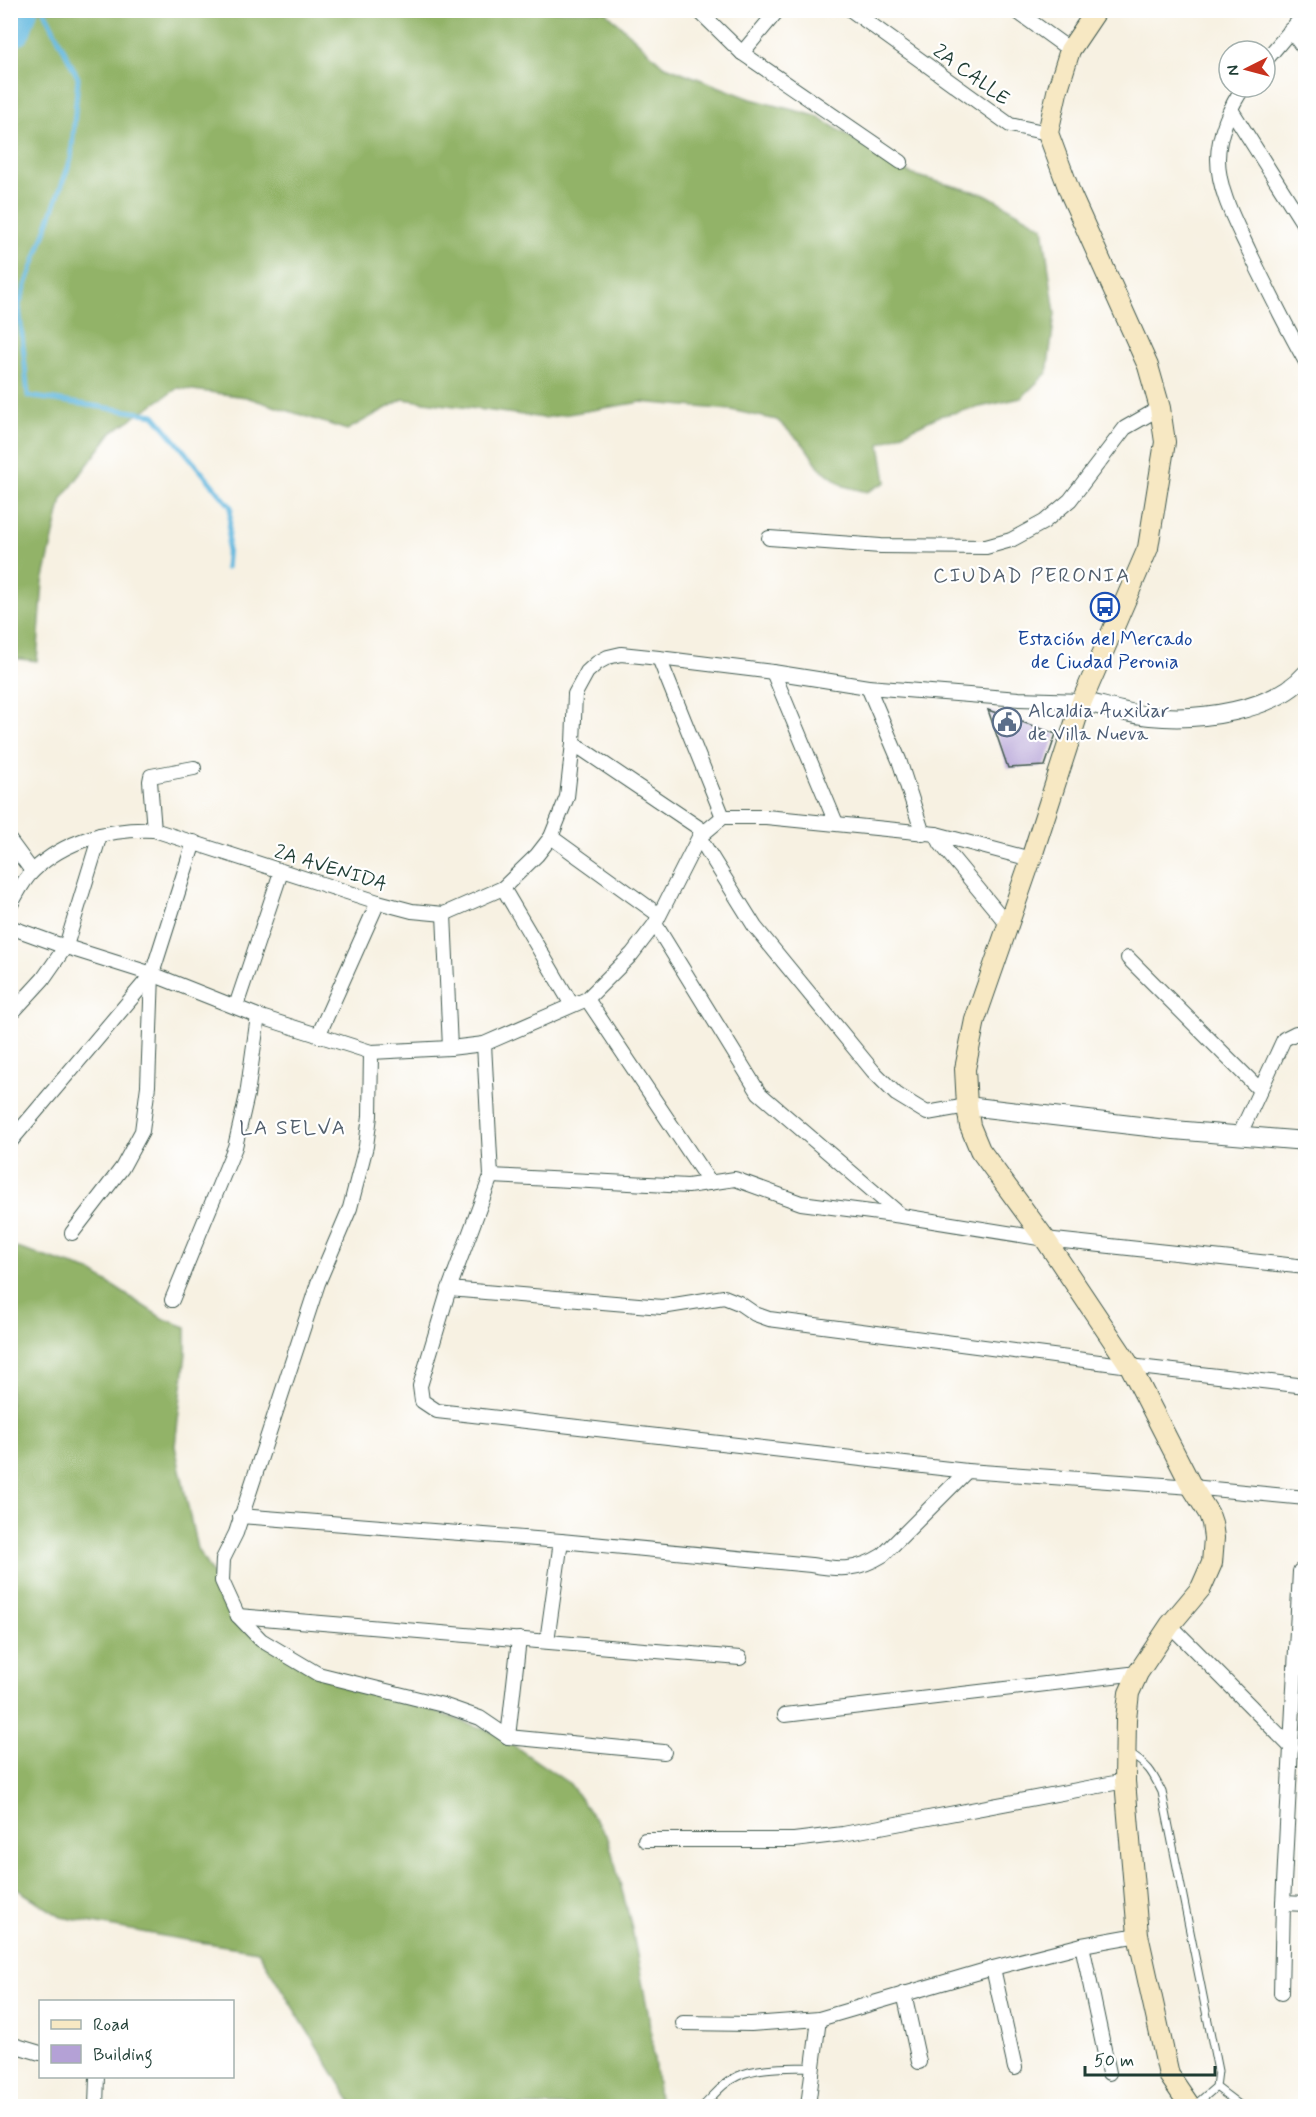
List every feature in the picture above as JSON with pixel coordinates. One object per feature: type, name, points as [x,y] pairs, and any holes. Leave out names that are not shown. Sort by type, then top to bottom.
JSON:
[{"type":"main road","points":[[1097,10],[1070,50],[1057,92],[1048,133],[1071,195],[1148,366],[1160,408],[1165,442],[1148,548],[1082,701],[1031,859],[975,1020],[965,1069],[970,1126],[980,1150],[1045,1239],[1130,1366],[1212,1523],[1214,1538],[1212,1563],[1201,1588],[1170,1625],[1138,1673],[1129,1693],[1126,1751],[1125,1781],[1138,1935],[1169,2075],[1192,2106]]},
{"type":"street","points":[[698,10],[742,53],[901,162]]},
{"type":"street","points":[[742,53],[778,10]]},
{"type":"street","name":"2A CALLE","points":[[851,10],[1010,125],[1048,133]]},
{"type":"street","points":[[1015,10],[1070,50]]},
{"type":"street","points":[[1277,47],[1305,12]]},
{"type":"street","points":[[1290,30],[1305,51]]},
{"type":"street","points":[[1238,99],[1219,137],[1218,161],[1221,183],[1239,230],[1276,308],[1304,357]]},
{"type":"street","points":[[1232,111],[1305,228]]},
{"type":"street","points":[[769,538],[881,546],[986,547],[1011,540],[1044,522],[1070,500],[1125,428],[1160,408]]},
{"type":"street","name":"2A AVENIDA","points":[[10,906],[32,871],[66,847],[100,835],[133,829],[154,830],[378,902],[412,911],[444,914],[503,888],[537,855],[551,837],[567,797],[573,743],[574,694],[587,672],[597,663],[621,654],[774,672],[868,687],[1019,699],[1082,701]]},
{"type":"street","points":[[659,658],[723,817]]},
{"type":"street","points":[[774,672],[836,823]]},
{"type":"street","points":[[1082,701],[1148,716],[1201,717],[1271,699],[1296,684],[1305,674]]},
{"type":"street","points":[[868,687],[929,834],[1008,925]]},
{"type":"street","points":[[573,743],[702,834],[755,927],[873,1071],[896,1094],[927,1113],[967,1106],[1163,1129],[1305,1141]]},
{"type":"street","points":[[154,830],[151,776],[194,768]]},
{"type":"street","points":[[10,927],[152,974],[258,1016],[371,1052],[450,1048],[484,1044],[587,999],[632,954],[657,920],[702,834],[723,817],[766,817],[929,834],[1031,859]]},
{"type":"street","points":[[10,1016],[43,979],[66,946],[100,835]]},
{"type":"street","points":[[551,837],[657,920],[759,1093],[902,1216]]},
{"type":"street","points":[[10,842],[32,871]]},
{"type":"street","points":[[72,1233],[122,1167],[142,1131],[148,1086],[152,974],[194,842]]},
{"type":"street","points":[[236,1006],[281,872]]},
{"type":"street","points":[[503,888],[572,1005]]},
{"type":"street","points":[[318,1036],[378,902]]},
{"type":"street","points":[[444,914],[450,1048]]},
{"type":"street","points":[[1128,958],[1259,1089]]},
{"type":"street","points":[[10,1142],[152,974]]},
{"type":"street","points":[[587,999],[710,1183]]},
{"type":"street","points":[[172,1300],[235,1148],[247,1095],[258,1016]]},
{"type":"street","points":[[1239,1136],[1284,1039],[1296,1034],[1305,1034]]},
{"type":"street","points":[[484,1044],[491,1176],[449,1289],[420,1386],[422,1401],[437,1411],[967,1471],[1192,1486],[1305,1498]]},
{"type":"street","points":[[371,1052],[366,1146],[350,1208],[318,1283],[236,1533],[223,1559],[222,1581],[238,1616],[261,1640],[318,1674],[462,1712],[480,1718],[508,1737],[664,1752]]},
{"type":"street","points":[[491,1176],[688,1186],[735,1179],[801,1203],[902,1216],[1045,1239],[1305,1267]]},
{"type":"street","points":[[449,1289],[662,1307],[724,1298],[739,1303],[755,1314],[769,1319],[1130,1366],[1305,1386]]},
{"type":"street","points":[[240,1516],[561,1541],[837,1569],[867,1565],[883,1555],[967,1471]]},
{"type":"street","points":[[547,1641],[561,1541]]},
{"type":"street","points":[[1281,1993],[1283,1903],[1300,1571]]},
{"type":"street","points":[[238,1616],[740,1658]]},
{"type":"street","points":[[1170,1625],[1292,1748]]},
{"type":"street","points":[[508,1737],[519,1639]]},
{"type":"street","points":[[785,1715],[1138,1673]]},
{"type":"street","points":[[645,1840],[794,1840],[843,1834],[1125,1781]]},
{"type":"street","points":[[1283,1903],[1305,1904]]},
{"type":"street","points":[[683,2023],[751,2024],[819,2019],[993,1968],[1082,1945],[1138,1935]]},
{"type":"street","points":[[1082,1945],[1109,2073]]},
{"type":"street","points":[[993,1968],[1015,2068]]},
{"type":"street","points":[[904,1993],[919,2062]]},
{"type":"street","points":[[808,2106],[819,2019]]},
{"type":"street","points":[[10,2044],[39,2053]]},
{"type":"street","points":[[96,2106],[97,2078]]},
{"type":"lane","points":[[1126,1751],[1150,1769],[1162,1792],[1218,2072],[1216,2087],[1192,2106]]},
{"type":"lane","points":[[704,2106],[723,2085],[737,2076],[750,2072],[812,2067]]},
{"type":"lane","points":[[1216,2087],[1241,2106]]},
{"type":"green space","points":[[11,11],[605,11],[663,65],[751,99],[816,116],[913,175],[987,195],[1043,227],[1055,314],[1047,373],[1021,398],[939,416],[880,444],[886,482],[867,492],[844,486],[820,468],[804,445],[777,420],[731,410],[641,402],[544,418],[403,399],[347,430],[246,397],[178,388],[112,432],[62,499],[43,582],[37,661],[11,658]]},
{"type":"green space","points":[[10,1247],[90,1271],[162,1318],[186,1327],[186,1353],[175,1446],[197,1549],[243,1623],[326,1676],[391,1696],[495,1733],[570,1784],[608,1838],[631,1924],[648,2012],[660,2106],[354,2106],[258,1951],[61,1917],[11,1885]]},
{"type":"building","points":[[988,710],[1056,734],[1045,766],[1008,768]]},
{"type":"waterway","points":[[10,29],[15,30],[22,10]]},
{"type":"waterway","points":[[44,10],[78,78],[71,159],[19,305],[28,396],[154,415],[231,507],[226,568]]},
{"type":"place","name":"Estación del Mercado de Ciudad Peronia","points":[[1105,607]]},
{"type":"place","name":"Alcaldia Auxiliar de Villa Nueva","points":[[1007,722]]},
{"type":"district","name":"CIUDAD PERONIA","points":[[1032,575]]},
{"type":"district","name":"LA SELVA","points":[[293,1127]]}]
